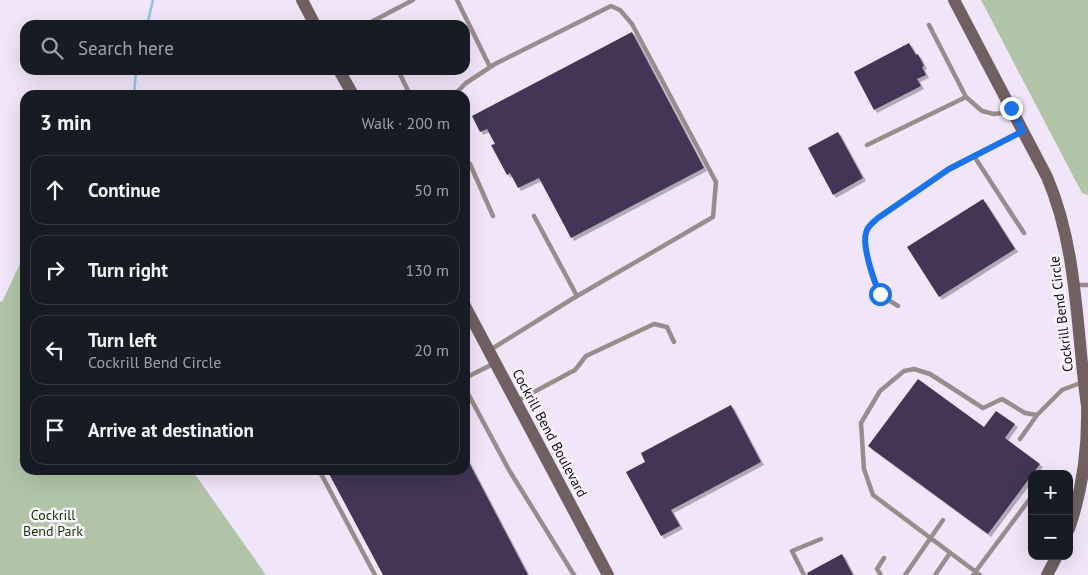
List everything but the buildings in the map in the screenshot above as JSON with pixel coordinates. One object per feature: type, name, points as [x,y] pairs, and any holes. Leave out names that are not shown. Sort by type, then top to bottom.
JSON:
[{"type":"street","points":[[302,0],[313,20]]},
{"type":"street","name":"Cockrill Bend Circle","points":[[954,0],[1047,177],[1059,207],[1073,285],[1088,428],[1085,482],[1073,517]]},
{"type":"street","points":[[342,75],[350,90]]},
{"type":"street","name":"Cockrill Bend Boulevard","points":[[470,315],[608,575]]},
{"type":"street","points":[[1047,575],[1055,560]]},
{"type":"lane","points":[[379,20],[413,0]]},
{"type":"lane","points":[[457,0],[467,20]]},
{"type":"lane","points":[[459,90],[490,67],[612,6],[620,10],[632,24],[716,182],[713,217],[577,296],[489,351]]},
{"type":"lane","points":[[929,25],[966,97],[982,111],[994,114],[1002,113],[1011,108]]},
{"type":"lane","points":[[470,26],[490,67]]},
{"type":"lane","points":[[400,75],[408,90]]},
{"type":"lane","points":[[868,145],[966,97]]},
{"type":"lane","points":[[898,306],[880,294],[872,277],[866,243],[866,233],[869,226],[949,169],[1023,131]]},
{"type":"lane","points":[[974,156],[1024,233]]},
{"type":"lane","points":[[470,164],[493,216]]},
{"type":"lane","points":[[534,216],[577,296]]},
{"type":"lane","points":[[1073,285],[1088,285]]},
{"type":"lane","points":[[516,401],[575,370],[586,356],[654,324],[667,326],[674,342]]},
{"type":"lane","points":[[470,376],[496,363]]},
{"type":"lane","points":[[1028,502],[976,574],[873,495],[864,469],[861,423],[880,391],[904,371],[914,369],[930,374],[984,408],[1002,399],[1025,413],[1037,415]]},
{"type":"lane","points":[[1020,439],[1037,415],[1062,390],[1084,382]]},
{"type":"lane","points":[[470,397],[509,470],[574,575]]},
{"type":"lane","points":[[323,475],[375,575]]},
{"type":"lane","points":[[905,575],[943,520]]},
{"type":"lane","points":[[804,575],[792,551],[821,539]]},
{"type":"lane","points":[[934,575],[950,553]]},
{"type":"lane","points":[[880,575],[877,568],[884,558]]},
{"type":"green space","points":[[981,0],[1088,0],[1088,195],[1082,193]]},
{"type":"green space","name":"Cockrill Bend Park","points":[[20,264],[20,475],[196,475],[266,575],[0,575],[0,301],[2,302]]},
{"type":"waterway","points":[[148,20],[153,0]]},
{"type":"waterway","points":[[134,90],[136,75]]},
{"type":"route","points":[[880,294],[872,277],[866,243],[866,233],[869,226],[949,169],[1023,131],[1011,108]]}]
